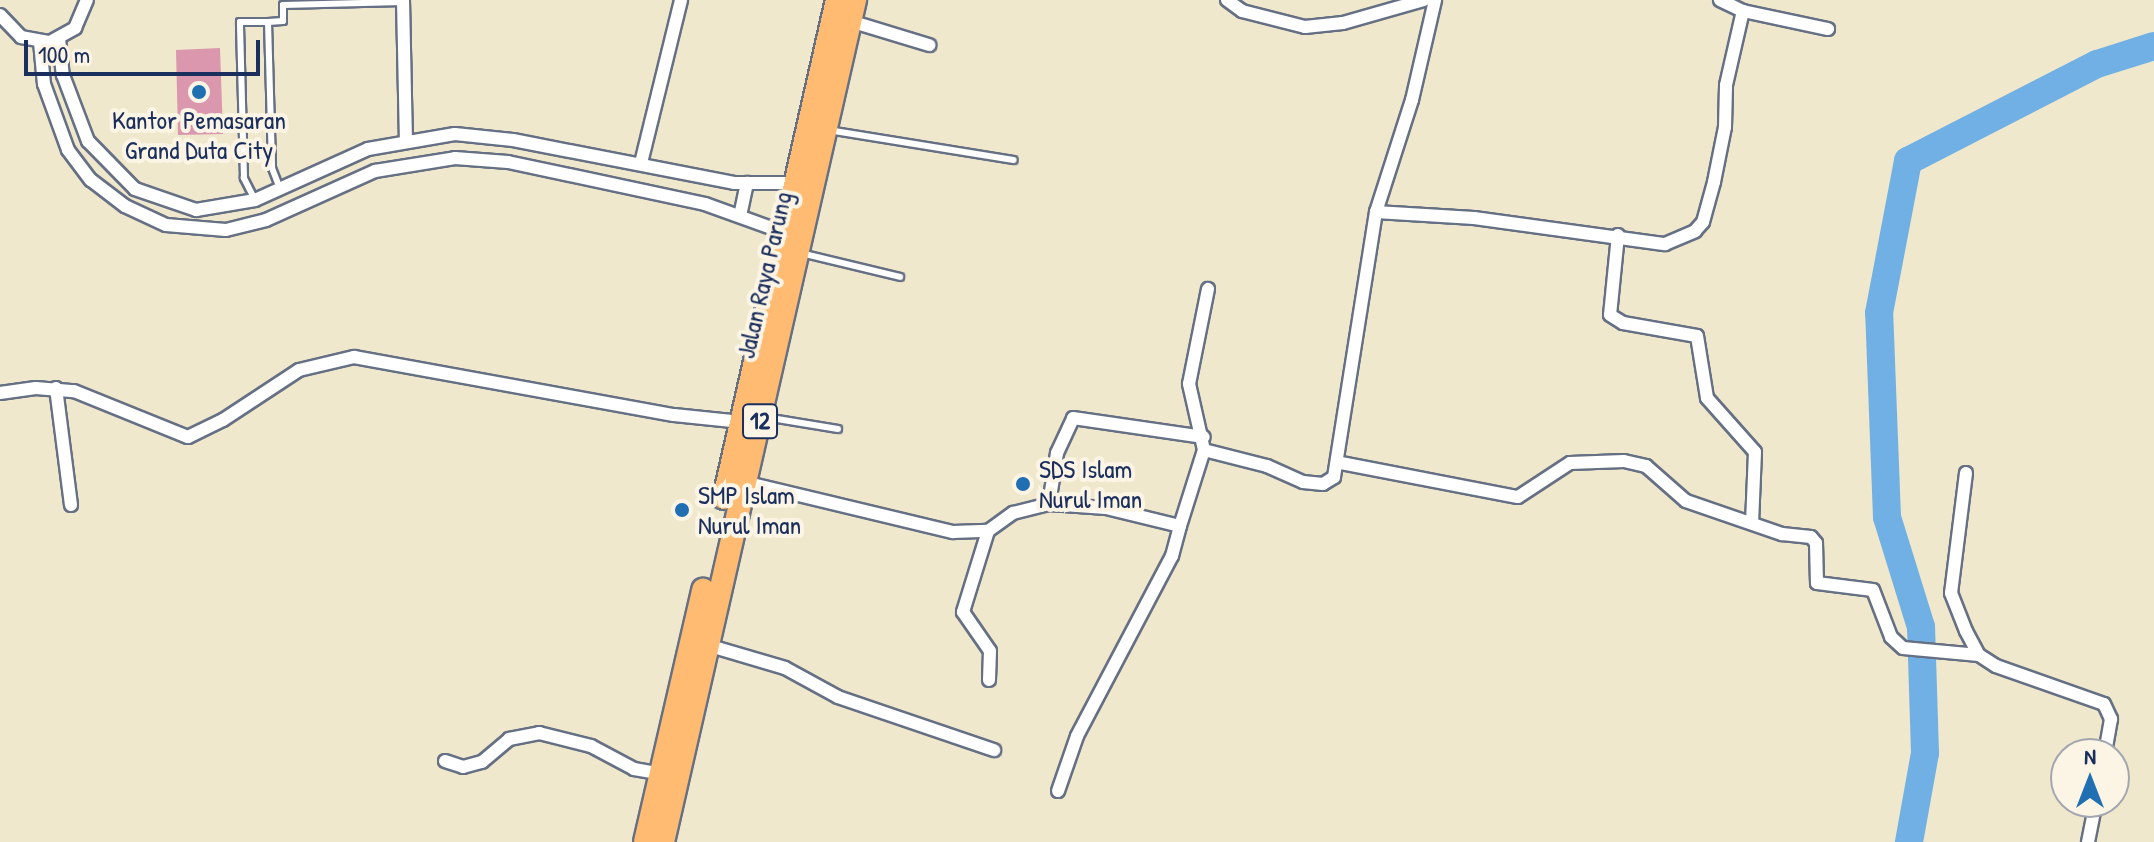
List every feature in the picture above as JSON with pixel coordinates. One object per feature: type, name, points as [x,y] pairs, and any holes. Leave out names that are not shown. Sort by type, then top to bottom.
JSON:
[{"type":"highway","name":"Jalan Raya Parung","points":[[663,842],[689,687],[793,240],[837,0]]},
{"type":"highway","name":"Jalan Raya Parung","points":[[803,184],[825,129],[852,11]]},
{"type":"highway","name":"Jalan Raya Parung","points":[[645,842],[661,774],[689,687],[707,645],[744,482],[752,419]]},
{"type":"street","points":[[0,15],[12,31],[40,42],[59,39],[75,28],[87,0]]},
{"type":"street","points":[[641,163],[681,0]]},
{"type":"street","points":[[1227,0],[1242,11],[1305,27],[1343,23],[1424,0]]},
{"type":"street","points":[[1049,504],[1057,453],[1073,418],[1204,444],[1316,484],[1331,481],[1341,463],[1376,212],[1412,100],[1435,0]]},
{"type":"street","points":[[1720,0],[1743,11],[1828,29]]},
{"type":"street","points":[[403,1],[406,140]]},
{"type":"street","points":[[852,11],[929,45]]},
{"type":"street","points":[[1376,212],[1618,235],[1665,244],[1683,240],[1703,222],[1725,127],[1726,85],[1743,11]]},
{"type":"street","points":[[59,39],[63,75],[88,141],[135,189],[196,210],[255,200],[325,165],[406,140],[455,134],[641,163],[711,179],[803,184]]},
{"type":"street","points":[[40,42],[44,84],[68,150],[91,180],[125,206],[166,225],[226,230],[266,220],[375,171],[455,158],[508,162],[705,204],[793,240]]},
{"type":"street","points":[[455,134],[455,158]]},
{"type":"street","points":[[705,204],[711,179]]},
{"type":"street","points":[[740,216],[747,183]]},
{"type":"street","points":[[255,200],[266,220]]},
{"type":"street","points":[[1618,235],[1610,315],[1623,323],[1697,336],[1707,398],[1754,447],[1758,467],[1752,523]]},
{"type":"street","points":[[1058,791],[1077,736],[1160,580],[1180,526],[1204,444],[1189,384],[1208,289]]},
{"type":"street","points":[[0,393],[56,388],[188,437],[223,420],[299,370],[354,357],[674,415],[752,419]]},
{"type":"street","points":[[56,388],[71,505]]},
{"type":"street","points":[[1341,463],[1518,497],[1570,463],[1624,461],[1646,466],[1686,501],[1752,523],[1811,537],[1816,543],[1817,583],[1873,590],[1891,637],[1903,648],[1972,654],[2012,674],[2104,704],[2111,719],[2108,738]]},
{"type":"street","points":[[1966,473],[1951,593],[1972,654]]},
{"type":"street","points":[[744,482],[953,532],[988,531],[1013,513],[1049,504],[1106,508],[1180,526]]},
{"type":"street","points":[[988,531],[963,612],[990,651],[989,680]]},
{"type":"street","points":[[707,645],[785,668],[838,697],[994,750]]},
{"type":"street","points":[[445,761],[463,767],[482,762],[509,739],[539,733],[591,746],[634,769],[661,774]]},
{"type":"street","points":[[2088,842],[2093,818]]},
{"type":"lane","points":[[255,200],[244,178],[240,22],[283,21],[283,5],[403,1]]},
{"type":"lane","points":[[268,22],[272,168],[280,189]]},
{"type":"lane","points":[[825,129],[1014,160]]},
{"type":"lane","points":[[793,240],[900,277]]},
{"type":"lane","points":[[752,419],[838,429]]},
{"type":"building","name":"Kantor Pemasaran Grand Duta City","points":[[220,48],[223,134],[178,135],[176,50]]},
{"type":"waterway","points":[[1909,842],[1925,753],[1921,627],[1887,517],[1879,313],[1908,161],[2097,64],[2154,46]]},
{"type":"place","name":"Kantor Pemasaran Grand Duta City","points":[[199,92]]},
{"type":"place","name":"SDS Islam Nurul Iman","points":[[1023,484]]},
{"type":"place","name":"SMP Islam Nurul Iman","points":[[682,510]]}]
